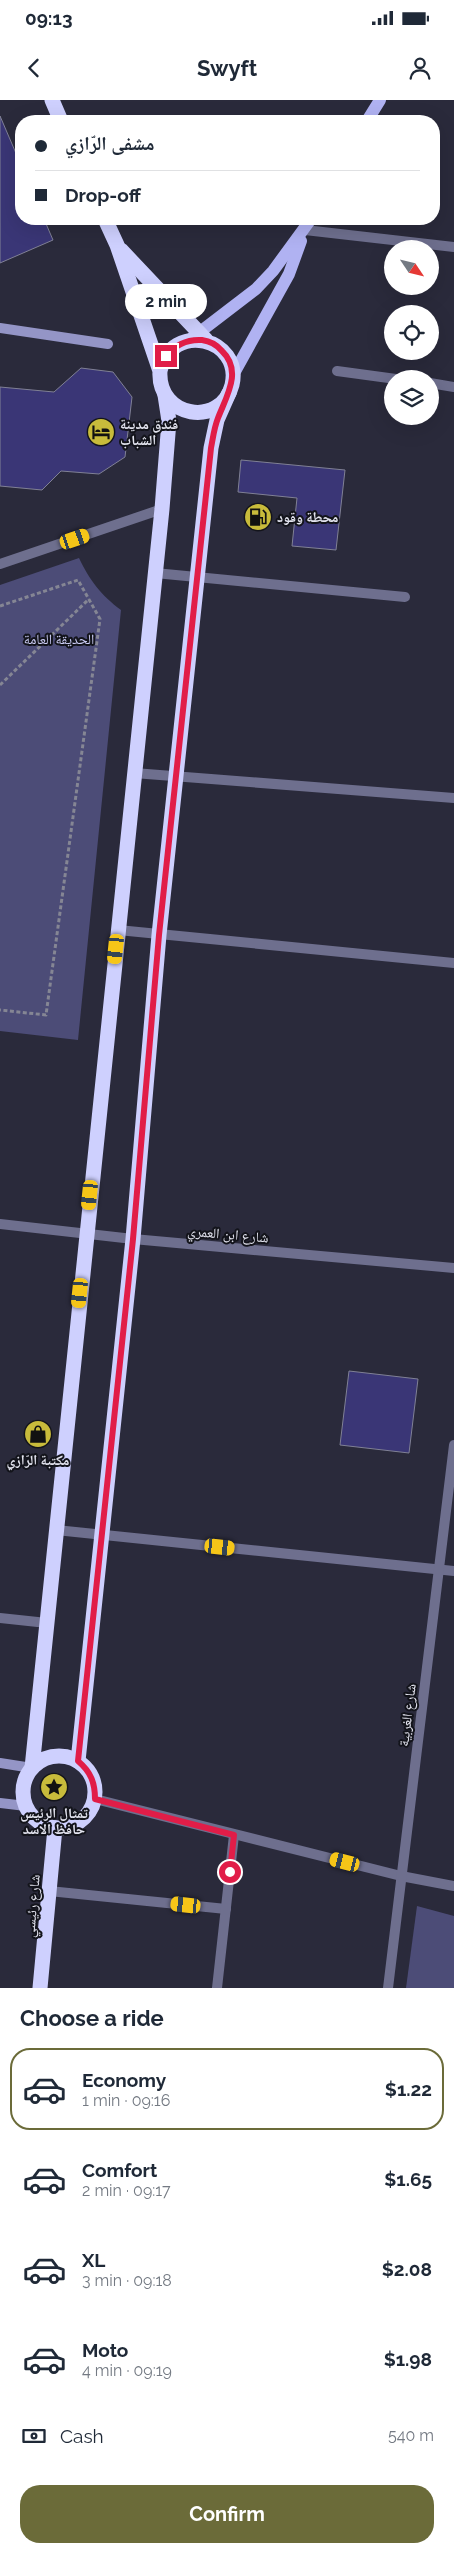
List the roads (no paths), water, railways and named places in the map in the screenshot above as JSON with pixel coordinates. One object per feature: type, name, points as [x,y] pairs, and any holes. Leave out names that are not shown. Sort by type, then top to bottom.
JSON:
[{"type":"highway","points":[[52,100],[58,115]]},
{"type":"highway","points":[[32,1768],[162,509],[169,421],[165,395],[161,386],[160,371],[117,245],[108,225]]},
{"type":"highway","points":[[78,1761],[133,1239],[159,935],[175,776],[211,448],[217,420],[233,375],[225,353],[216,345],[198,338],[117,245]]},
{"type":"highway","points":[[160,371],[162,363],[171,350],[198,338]]},
{"type":"highway","points":[[165,395],[178,408],[196,412],[214,408],[228,393]]},
{"type":"highway","points":[[54,1756],[78,1761],[87,1768],[92,1777],[95,1799],[91,1809],[76,1824],[55,1828],[43,1824],[33,1817],[26,1806],[23,1793],[25,1780],[32,1768],[42,1760],[54,1756]]},
{"type":"highway","name":"شارع رئيسي","points":[[40,1988],[55,1828]]},
{"type":"main road","points":[[371,115],[380,100]]},
{"type":"main road","points":[[198,338],[256,289],[273,271],[307,225]]},
{"type":"main road","points":[[233,375],[289,274],[308,225]]},
{"type":"street","points":[[314,225],[454,247]]},
{"type":"street","points":[[0,328],[108,344]]},
{"type":"street","points":[[337,371],[384,377]]},
{"type":"street","points":[[439,385],[454,387]]},
{"type":"street","points":[[0,564],[162,509]]},
{"type":"street","points":[[155,573],[405,597]]},
{"type":"street","points":[[134,773],[454,798]]},
{"type":"street","points":[[118,930],[454,963]]},
{"type":"street","name":"شارع ابن العمري","points":[[0,1224],[133,1239],[454,1268]]},
{"type":"street","name":"شارع الغربية","points":[[388,1988],[454,1445]]},
{"type":"street","points":[[56,1530],[454,1571]]},
{"type":"street","points":[[0,1618],[47,1623]]},
{"type":"street","points":[[0,1763],[32,1768]]},
{"type":"street","points":[[95,1799],[401,1876],[454,1886]]},
{"type":"street","points":[[0,1802],[26,1806]]},
{"type":"street","points":[[217,1988],[234,1835]]},
{"type":"street","points":[[49,1891],[226,1909]]},
{"type":"place","name":"فندق مدينة الشباب","points":[[101,432]]},
{"type":"place","name":"محطة وقود","points":[[258,517]]},
{"type":"place","name":"مكتبة الرّازي","points":[[38,1434]]},
{"type":"place","name":"تمثال الرئيس حافظ الاسد","points":[[54,1787]]},
{"type":"park label","name":"الحديقة العامة","points":[[59,639]]}]
